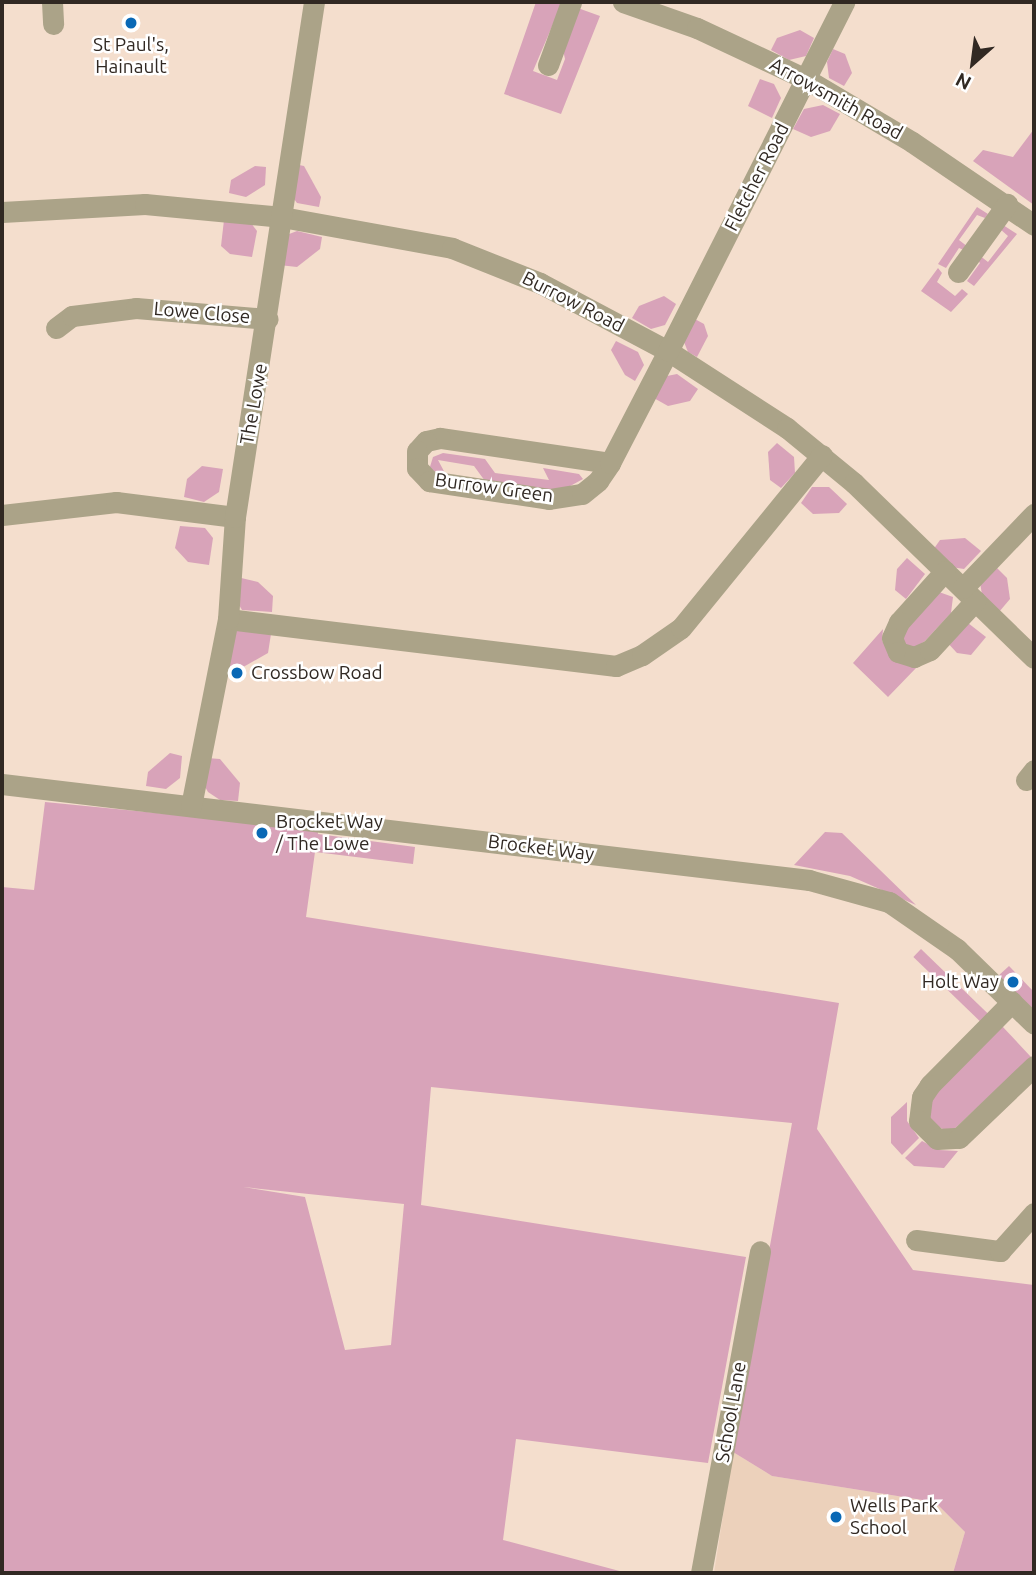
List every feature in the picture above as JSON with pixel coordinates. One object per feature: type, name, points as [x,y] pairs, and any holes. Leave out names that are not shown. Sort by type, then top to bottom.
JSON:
[{"type":"street","points":[[52,2],[53,24]]},
{"type":"street","name":"The Lowe","points":[[191,806],[228,619],[235,517],[268,319],[314,2]]},
{"type":"street","points":[[548,65],[571,2]]},
{"type":"street","name":"Arrowsmith Road","points":[[623,2],[697,28],[806,79],[1007,204],[1034,225]]},
{"type":"street","name":"Fletcher Road","points":[[668,351],[844,2]]},
{"type":"street","name":"Burrow Road","points":[[2,212],[145,204],[282,217],[452,248],[540,283],[726,385],[822,455],[1034,658]]},
{"type":"street","points":[[958,272],[1007,204]]},
{"type":"street","name":"Lowe Close","points":[[56,328],[72,316],[268,319]]},
{"type":"street","name":"Burrow Green","points":[[610,463],[440,438],[426,441],[417,451],[417,468],[429,481],[549,499],[582,494],[610,463],[668,351]]},
{"type":"street","points":[[228,619],[616,666],[642,655],[681,628],[822,455]]},
{"type":"street","points":[[2,515],[116,502],[235,517]]},
{"type":"street","points":[[945,570],[899,622],[892,638],[898,652],[914,657],[930,650],[969,595],[1034,514]]},
{"type":"street","name":"Brocket Way","points":[[2,784],[809,880],[889,902],[957,949],[1034,1024]]},
{"type":"street","points":[[1012,1002],[930,1085],[922,1097],[919,1121],[937,1139],[959,1138],[1034,1066]]},
{"type":"street","points":[[916,1240],[1000,1251],[1034,1213]]},
{"type":"street","name":"School Lane","points":[[701,1573],[760,1251]]},
{"type":"shaded area","points":[[536,2],[562,3],[533,71],[557,80],[565,59],[562,45],[575,7],[600,16],[561,114],[504,94]]},
{"type":"shaded area","points":[[800,30],[814,38],[806,56],[789,60],[771,50],[777,38]]},
{"type":"shaded area","points":[[833,49],[845,54],[852,73],[844,86],[829,78],[827,62]]},
{"type":"shaded area","points":[[760,79],[774,84],[781,98],[772,118],[748,106]]},
{"type":"shaded area","points":[[823,105],[840,114],[830,131],[811,137],[793,129],[804,109]]},
{"type":"shaded area","points":[[1034,129],[1034,205],[973,161],[983,150],[1013,157]]},
{"type":"shaded area","points":[[294,164],[304,166],[321,197],[319,207],[297,203],[289,192]]},
{"type":"shaded area","points":[[255,166],[266,167],[265,185],[246,197],[229,193],[231,180]]},
{"type":"shaded area","points":[[977,207],[988,214],[985,218],[977,215],[959,240],[968,247],[966,251],[959,248],[946,268],[938,264]]},
{"type":"shaded area","points":[[224,220],[251,223],[257,231],[252,257],[230,254],[221,246]]},
{"type":"shaded area","points":[[1003,225],[1017,234],[974,286],[967,281],[980,263],[976,259],[979,255],[988,262],[1008,236],[1000,229]]},
{"type":"shaded area","points":[[297,231],[322,237],[320,249],[297,267],[279,265],[284,236]]},
{"type":"shaded area","points":[[938,268],[942,273],[937,282],[955,296],[962,289],[968,294],[951,312],[921,291]]},
{"type":"shaded area","points":[[664,296],[676,304],[665,325],[651,329],[632,318],[639,306]]},
{"type":"shaded area","points":[[693,318],[704,324],[708,336],[697,357],[688,352],[682,337]]},
{"type":"shaded area","points":[[616,341],[638,352],[644,365],[635,381],[625,375],[611,350]]},
{"type":"shaded area","points":[[677,374],[698,389],[690,401],[668,406],[652,397],[662,377]]},
{"type":"shaded area","points":[[777,443],[794,457],[795,473],[781,488],[770,480],[768,452]]},
{"type":"shaded area","points":[[443,453],[485,459],[495,473],[549,480],[543,468],[579,474],[583,479],[561,491],[485,481],[474,466],[438,460],[446,475],[429,470],[433,457]]},
{"type":"shaded area","points":[[202,466],[223,469],[219,492],[204,502],[184,497],[187,479]]},
{"type":"shaded area","points":[[812,487],[829,487],[847,504],[839,513],[813,514],[801,503]]},
{"type":"shaded area","points":[[180,526],[205,528],[213,538],[209,565],[188,562],[175,548]]},
{"type":"shaded area","points":[[965,538],[981,551],[964,569],[951,567],[933,550],[940,540]]},
{"type":"shaded area","points":[[907,558],[925,574],[906,599],[895,590],[897,569]]},
{"type":"shaded area","points":[[995,566],[1007,578],[1010,599],[999,612],[982,595],[980,582]]},
{"type":"shaded area","points":[[237,577],[258,582],[273,596],[272,612],[242,610],[235,598]]},
{"type":"shaded area","points":[[939,592],[953,597],[951,613],[915,648],[905,645],[900,631]]},
{"type":"shaded area","points":[[968,623],[986,637],[971,655],[957,653],[945,640]]},
{"type":"shaded area","points":[[883,629],[882,641],[904,664],[917,667],[888,697],[853,663]]},
{"type":"shaded area","points":[[239,630],[271,634],[268,653],[238,670],[225,669],[230,635]]},
{"type":"shaded area","points":[[170,753],[182,756],[180,778],[166,789],[146,786],[148,772]]},
{"type":"shaded area","points":[[207,758],[220,759],[240,783],[238,801],[220,800],[208,792],[203,783]]},
{"type":"shaded area","points":[[45,802],[318,829],[318,834],[415,847],[413,864],[315,852],[306,917],[839,1003],[817,1129],[913,1270],[1034,1285],[1034,1573],[953,1573],[965,1532],[935,1502],[772,1476],[733,1452],[792,1123],[431,1087],[421,1205],[746,1257],[708,1463],[516,1439],[503,1540],[627,1573],[2,1573],[2,887],[34,890]],"holes":[[[243,1187],[404,1204],[391,1345],[345,1350],[305,1197]]]},
{"type":"shaded area","points":[[825,832],[842,833],[916,905],[850,876],[794,865]]},
{"type":"shaded area","points":[[921,949],[989,1015],[982,1023],[913,957]]},
{"type":"shaded area","points":[[1009,966],[1034,992],[1034,1007],[1029,1012],[997,977]]},
{"type":"shaded area","points":[[1002,1026],[1031,1057],[950,1133],[928,1121],[932,1095]]},
{"type":"shaded area","points":[[907,1102],[907,1121],[919,1138],[902,1155],[891,1143],[891,1117]]},
{"type":"shaded area","points":[[922,1141],[939,1150],[958,1151],[944,1168],[914,1166],[905,1158]]},
{"type":"shaded area","name":"Wells Park School","points":[[733,1452],[772,1476],[935,1502],[965,1532],[953,1573],[714,1573]]},
{"type":"place","name":"St Paul's, Hainault","points":[[131,23]]},
{"type":"place","name":"Crossbow Road","points":[[237,673]]},
{"type":"place","name":"Brocket Way / The Lowe","points":[[262,833]]},
{"type":"place","name":"Holt Way","points":[[1013,982]]},
{"type":"place","name":"Wells Park School","points":[[836,1517]]}]
